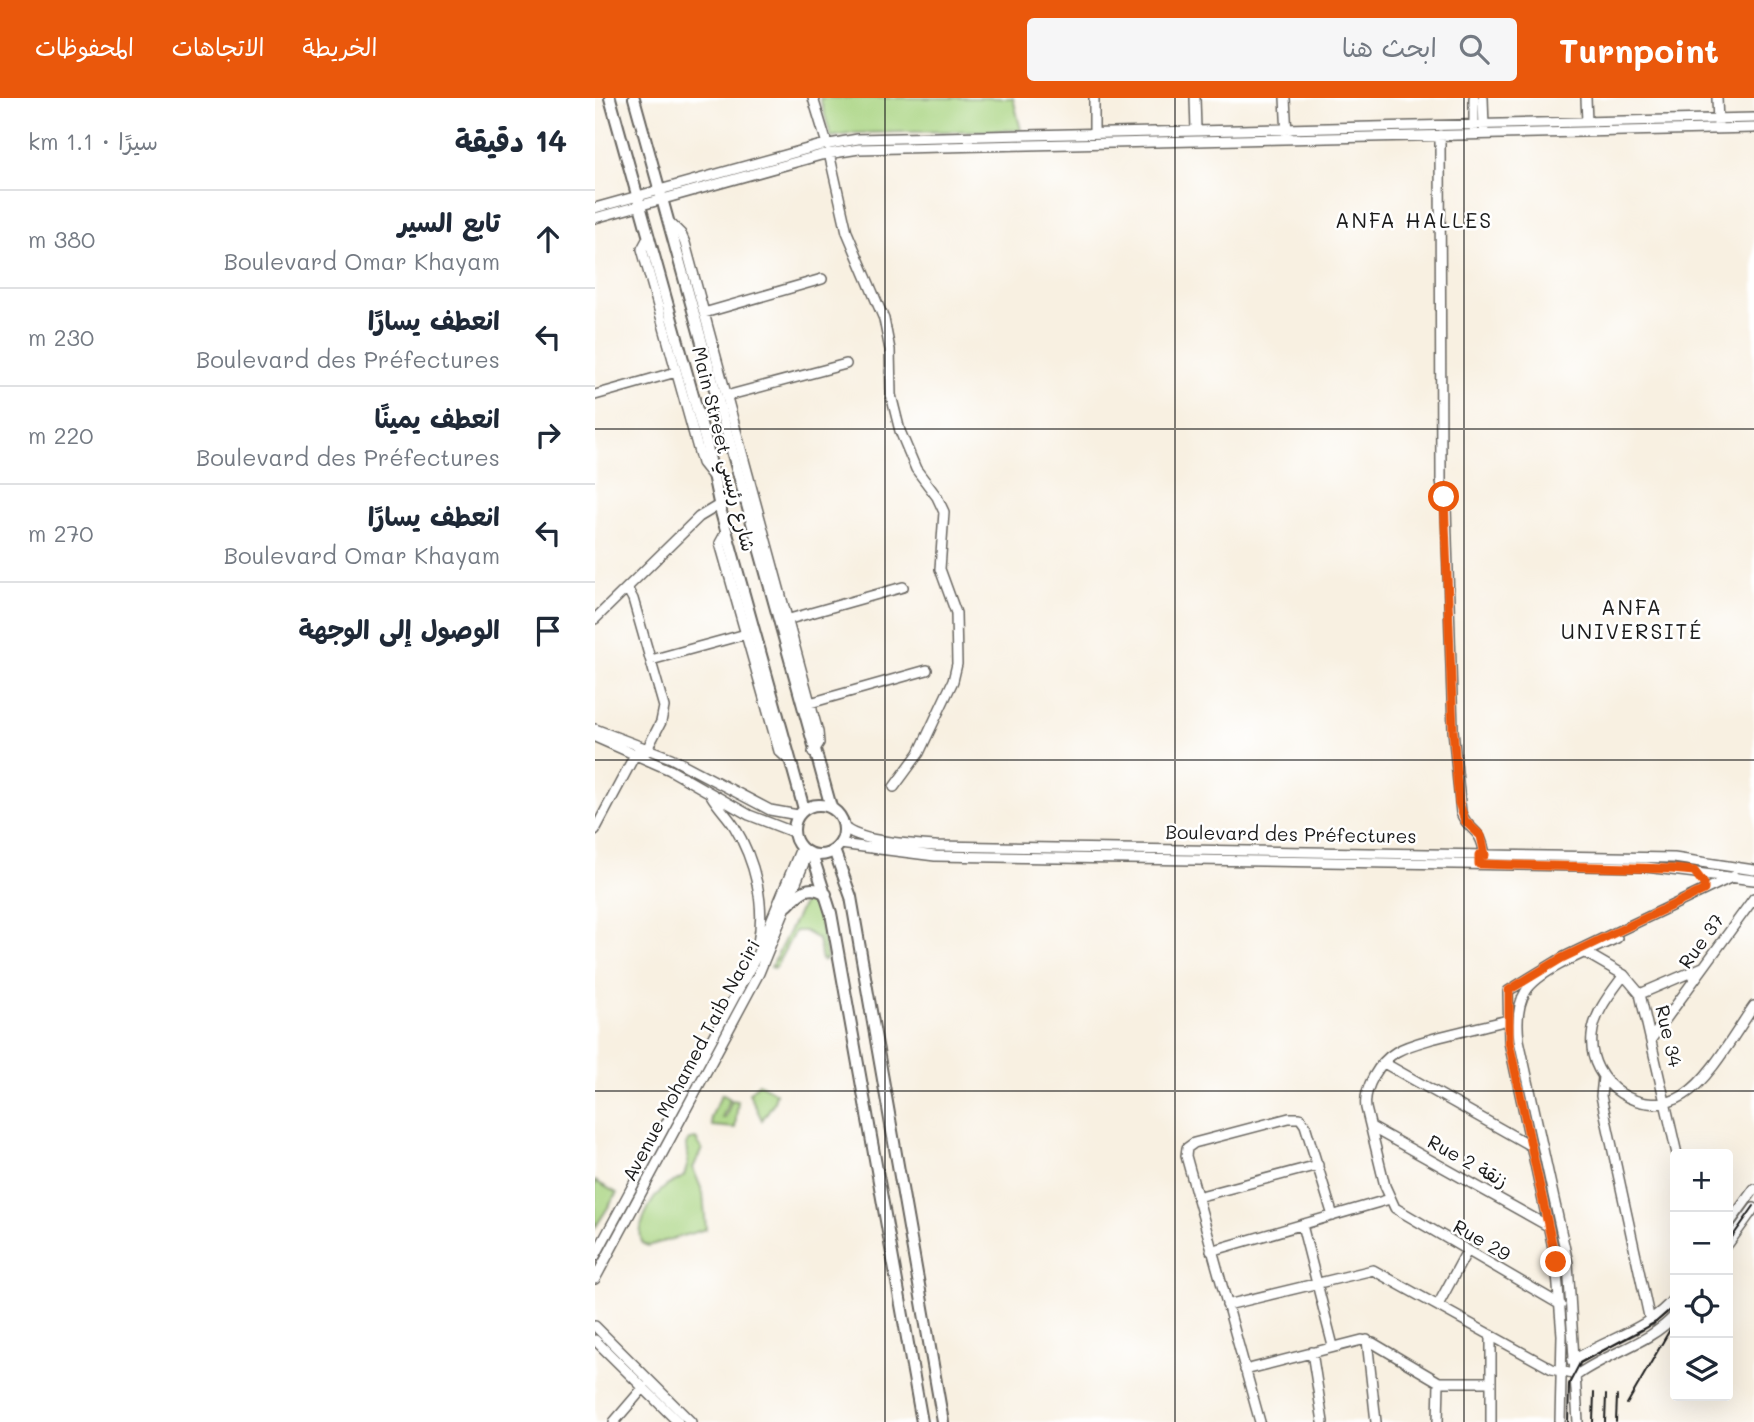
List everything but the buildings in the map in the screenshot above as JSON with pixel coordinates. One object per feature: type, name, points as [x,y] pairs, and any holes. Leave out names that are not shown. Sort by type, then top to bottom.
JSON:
[{"type":"main road","name":"Main Street شارع رئيسي","points":[[610,98],[714,478],[726,532],[791,762],[801,812]]},
{"type":"main road","name":"Main Street شارع رئيسي","points":[[634,98],[813,752],[831,807]]},
{"type":"main road","points":[[922,1422],[827,894],[807,852],[793,832],[801,812],[817,804],[831,807],[840,816],[844,827],[837,847],[851,897],[943,1422]]},
{"type":"main road","points":[[807,852],[821,855],[837,847]]},
{"type":"main road","points":[[787,905],[805,890],[816,889],[827,894]]},
{"type":"main road","points":[[879,1181],[899,1175]]},
{"type":"main road","points":[[887,1230],[908,1225]]},
{"type":"street","points":[[813,98],[847,232],[884,319],[890,350],[891,395],[900,431],[916,469],[937,496],[944,512],[939,564],[956,613],[957,664],[953,681],[919,754],[894,787]]},
{"type":"street","points":[[1094,98],[1094,133]]},
{"type":"street","points":[[1195,98],[1196,130]]},
{"type":"street","points":[[1285,98],[1287,135]]},
{"type":"street","points":[[1473,98],[1479,129]]},
{"type":"street","points":[[1479,129],[1483,98]]},
{"type":"street","points":[[1586,98],[1587,122]]},
{"type":"street","points":[[1717,98],[1718,124]]},
{"type":"street","points":[[828,149],[1718,124],[1754,118]]},
{"type":"street","points":[[595,218],[661,194],[868,139],[1196,130],[1287,135],[1440,135],[1479,129],[1587,122],[1718,124],[1754,128]]},
{"type":"street","points":[[1440,135],[1441,481],[1446,507],[1454,751],[1461,813],[1468,824],[1479,833],[1481,858]]},
{"type":"street","points":[[595,208],[639,201]]},
{"type":"street","points":[[670,223],[684,238],[810,703],[819,740],[813,752]]},
{"type":"street","points":[[649,236],[642,249],[702,463],[714,478]]},
{"type":"street","points":[[704,313],[822,279]]},
{"type":"street","points":[[726,396],[846,364]]},
{"type":"street","points":[[595,395],[676,372]]},
{"type":"street","points":[[595,618],[699,517],[719,505],[744,498]]},
{"type":"street","points":[[726,532],[720,543],[779,751],[791,762]]},
{"type":"street","points":[[786,620],[903,587]]},
{"type":"street","points":[[595,830],[664,712],[633,599],[627,588]]},
{"type":"street","points":[[651,660],[746,634]]},
{"type":"street","points":[[810,703],[927,670]]},
{"type":"street","points":[[595,729],[761,806],[784,815],[801,812]]},
{"type":"street","points":[[595,737],[641,752],[749,815],[793,832]]},
{"type":"street","points":[[711,793],[739,835],[759,895],[762,915],[757,955]]},
{"type":"street","name":"Boulevard des Préfectures","points":[[844,827],[861,835],[928,845],[1286,856]]},
{"type":"street","name":"Boulevard des Préfectures","points":[[837,847],[919,855],[1674,858],[1739,867],[1752,874]]},
{"type":"street","name":"Avenue Mohamed Taib Naciri","points":[[595,1256],[757,955],[807,852]]},
{"type":"street","name":"Avenue Mohamed Taib Naciri","points":[[595,1279],[759,973],[807,852]]},
{"type":"street","name":"Boulevard des Préfectures","points":[[1481,858],[1646,867],[1733,877]]},
{"type":"street","points":[[1733,877],[1739,867]]},
{"type":"street","points":[[1694,871],[1702,877],[1704,890]]},
{"type":"street","points":[[1510,999],[1515,1001],[1554,970],[1586,953],[1752,874]]},
{"type":"street","name":"Boulevard des Préfectures","points":[[1517,985],[1562,958],[1704,890],[1733,877],[1752,874]]},
{"type":"street","name":"Rue 37","points":[[1652,1038],[1754,898]]},
{"type":"street","name":"Rue 34","points":[[1586,953],[1624,975],[1640,994],[1676,1149]]},
{"type":"street","points":[[1640,994],[1705,966]]},
{"type":"street","points":[[1624,975],[1594,1026],[1592,1046],[1604,1076],[1627,1098],[1642,1102],[1666,1102],[1692,1090],[1754,1006]]},
{"type":"street","points":[[1524,995],[1517,985],[1510,988],[1507,1020],[1561,1305],[1560,1422]]},
{"type":"street","points":[[1524,995],[1518,1013],[1519,1040],[1568,1263],[1578,1422]]},
{"type":"street","points":[[1211,1251],[1390,1199],[1365,1100],[1384,1063],[1401,1050],[1507,1020]]},
{"type":"street","points":[[1384,1063],[1531,1146]]},
{"type":"street","points":[[1604,1076],[1601,1096],[1650,1321]]},
{"type":"street","points":[[1260,1422],[1197,1197],[1186,1153],[1189,1145],[1298,1117],[1304,1122],[1333,1216]]},
{"type":"street","name":"Rue 2 زنقة","points":[[1371,1127],[1548,1226]]},
{"type":"street","points":[[1197,1197],[1318,1166]]},
{"type":"street","points":[[1733,1219],[1754,1189]]},
{"type":"street","name":"Rue 29","points":[[1390,1199],[1401,1212],[1561,1305]]},
{"type":"street","points":[[1733,1237],[1754,1208]]},
{"type":"street","points":[[1302,1225],[1333,1346]]},
{"type":"street","points":[[1438,1305],[1467,1251]]},
{"type":"street","points":[[1227,1305],[1373,1270],[1545,1365],[1577,1375]]},
{"type":"street","points":[[1562,1370],[1595,1346],[1650,1321],[1670,1302]]},
{"type":"street","points":[[1577,1375],[1600,1359],[1657,1331],[1670,1319]]},
{"type":"street","points":[[595,1326],[691,1422]]},
{"type":"street","points":[[1491,1335],[1491,1422]]},
{"type":"street","points":[[595,1340],[678,1422]]},
{"type":"street","points":[[1245,1370],[1333,1346],[1367,1340],[1439,1381],[1491,1382]]},
{"type":"street","points":[[1367,1340],[1376,1422]]},
{"type":"street","points":[[1312,1352],[1323,1422]]},
{"type":"street","points":[[1438,1422],[1439,1381]]},
{"type":"street","points":[[615,1422],[644,1387]]},
{"type":"green space","points":[[820,98],[1013,98],[1021,130],[856,133],[831,137]]},
{"type":"green space","points":[[816,897],[827,959],[822,961],[818,939],[804,931],[795,931],[775,968],[771,967],[806,898]]},
{"type":"green space","points":[[759,1083],[776,1093],[774,1102],[762,1120],[749,1093]]},
{"type":"green space","points":[[722,1094],[730,1099],[722,1118],[725,1118],[732,1100],[738,1101],[735,1128],[712,1126],[711,1117]]},
{"type":"green space","points":[[696,1139],[702,1149],[693,1168],[703,1193],[706,1229],[648,1246],[643,1244],[641,1230],[650,1206],[659,1192],[684,1176],[688,1163],[686,1145],[689,1140]]},
{"type":"green space","points":[[595,1181],[617,1193],[595,1228]]},
{"type":"tram line","points":[[1733,1236],[1754,1206]]},
{"type":"tram line","points":[[1568,1422],[1569,1384],[1580,1363],[1656,1322],[1670,1309]]},
{"type":"tram line","points":[[1627,1404],[1670,1330]]},
{"type":"tram line","points":[[1593,1422],[1594,1393]]},
{"type":"tram line","points":[[1605,1422],[1606,1395]]},
{"type":"tram line","points":[[1616,1422],[1617,1396]]},
{"type":"district","name":"ANFA HALLES","points":[[1414,221]]},
{"type":"district","name":"ANFA UNIVERSITÉ","points":[[1632,620]]},
{"type":"route","points":[[1444,497],[1453,730],[1459,803],[1465,821],[1482,838],[1485,855],[1479,855],[1479,864],[1672,869],[1694,871],[1700,874],[1704,884],[1704,890],[1597,940],[1509,990],[1509,1042],[1556,1262]]}]
